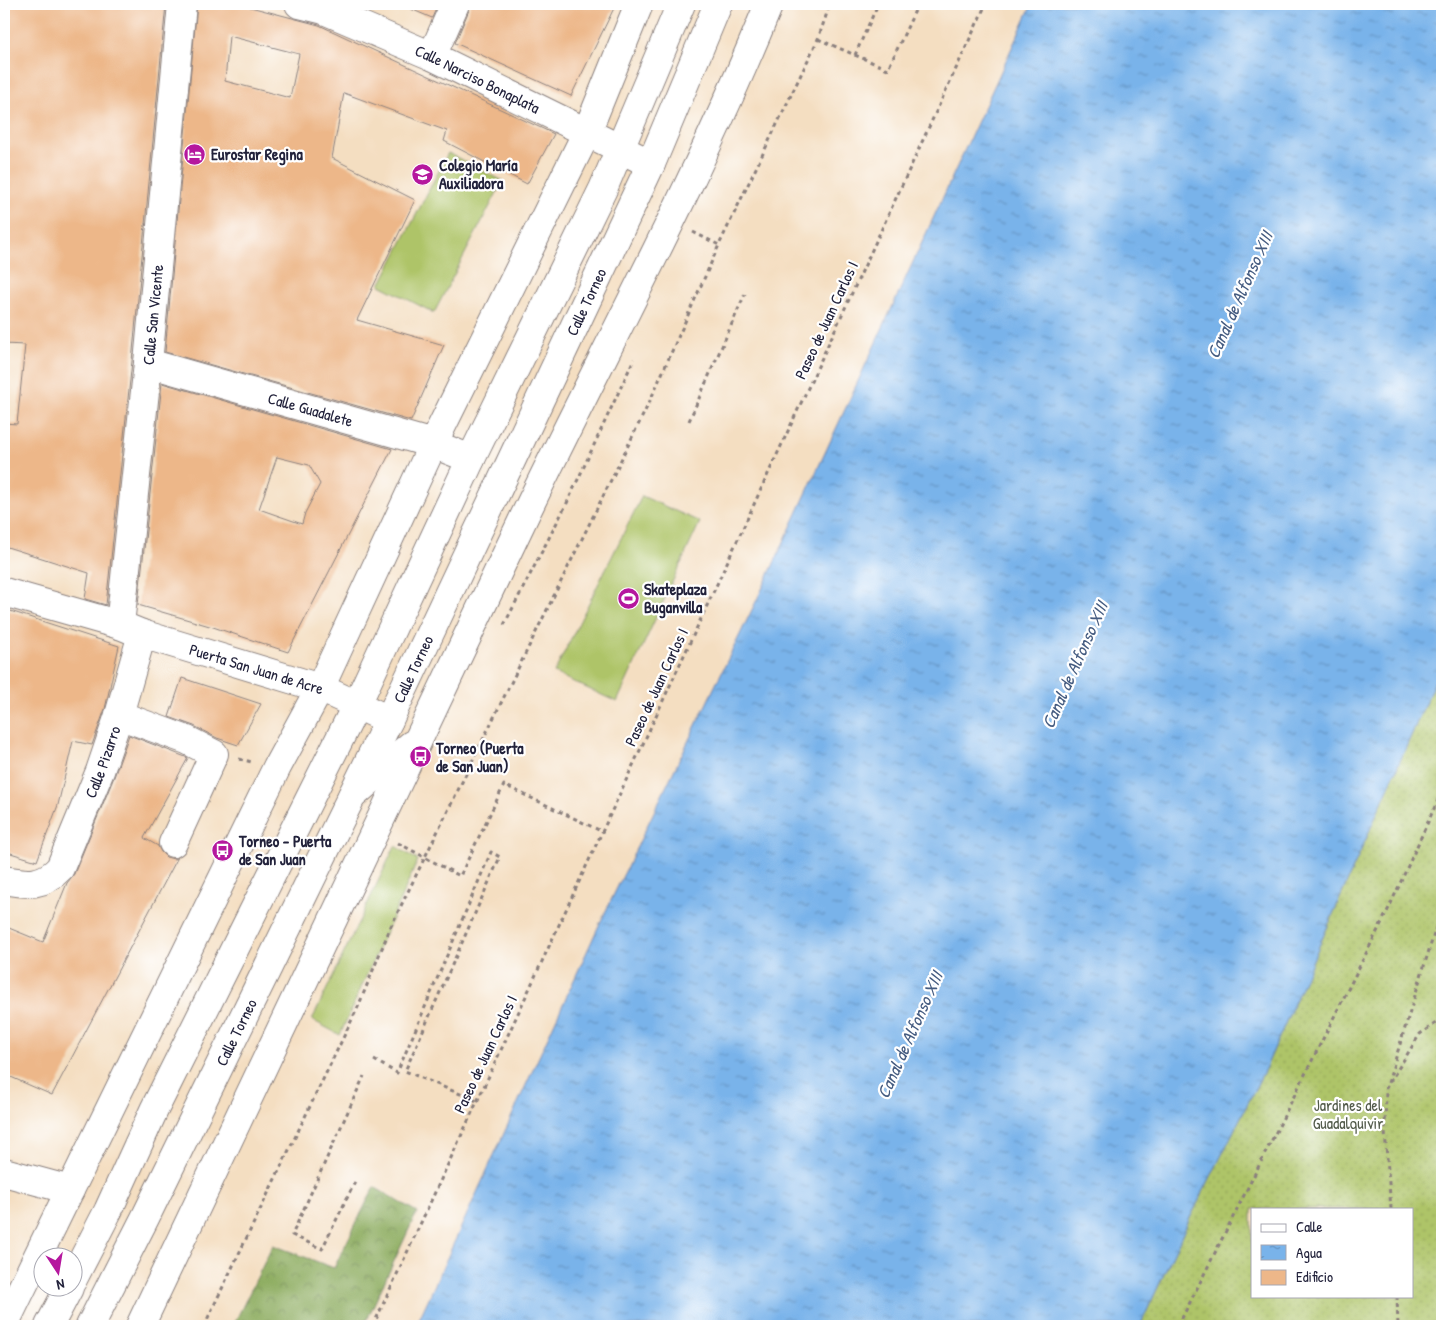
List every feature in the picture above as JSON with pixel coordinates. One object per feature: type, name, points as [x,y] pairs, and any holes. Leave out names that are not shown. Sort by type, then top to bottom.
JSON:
[{"type":"main road","name":"Calle San Vicente","points":[[131,629],[148,363],[182,4]]},
{"type":"main road","points":[[432,56],[455,4]]},
{"type":"main road","points":[[4,1325],[277,766],[320,688],[433,444],[587,132],[639,4]]},
{"type":"main road","name":"Calle Torneo","points":[[82,1262],[108,1212],[163,1093],[357,704],[471,459],[603,189],[681,4]]},
{"type":"main road","name":"Calle Torneo","points":[[90,1326],[145,1218],[389,720],[651,164],[718,4]]},
{"type":"main road","points":[[140,1326],[526,514],[667,228],[748,55],[769,4]]},
{"type":"main road","name":"Calle Narciso Bonaplata","points":[[317,6],[432,56],[651,164]]},
{"type":"main road","name":"Calle Guadalete","points":[[148,363],[433,444],[471,459]]},
{"type":"main road","name":"Puerta San Juan de Acre","points":[[4,592],[131,629],[320,688],[389,720]]},
{"type":"main road","name":"Calle Pizarro","points":[[4,880],[32,883],[45,881],[60,868],[100,771],[119,715],[131,629]]},
{"type":"main road","points":[[119,715],[187,740],[214,754],[173,843]]},
{"type":"main road","points":[[352,796],[420,737]]},
{"type":"main road","points":[[4,1172],[70,1190]]},
{"type":"main road","points":[[49,1326],[64,1298]]},
{"type":"path","points":[[204,1326],[358,1007],[391,926],[649,403],[719,245],[818,38],[830,4]]},
{"type":"path","points":[[855,55],[878,4]]},
{"type":"path","points":[[818,38],[888,69],[918,4]]},
{"type":"path","name":"Paseo de Juan Carlos I","points":[[373,1326],[986,4]]},
{"type":"path","points":[[689,421],[745,294]]},
{"type":"path","points":[[214,754],[277,766]]},
{"type":"path","points":[[424,858],[460,876],[504,785],[603,832]]},
{"type":"path","points":[[1178,1326],[1384,918],[1442,791]]},
{"type":"path","points":[[374,1060],[397,1073],[491,852],[500,857],[405,1071],[477,1101]]},
{"type":"path","points":[[1392,1208],[1385,1132],[1386,1088],[1442,908]]},
{"type":"path","points":[[1386,1088],[1420,1034],[1442,1018]]},
{"type":"path","points":[[355,1182],[322,1249],[292,1235],[364,1076]]},
{"type":"path","points":[[1397,1298],[1398,1326]]},
{"type":"green space","points":[[448,153],[503,181],[434,313],[380,285]]},
{"type":"green space","name":"Skateplaza Buganvilla","points":[[642,496],[700,522],[617,702],[554,673]]},
{"type":"green space","name":"Jardines del Guadalquivir","points":[[1442,665],[1442,1326],[1140,1326],[1189,1220],[1267,1065]]},
{"type":"green space","points":[[395,846],[418,860],[340,1035],[312,1020]]},
{"type":"green space","points":[[374,1187],[417,1212],[364,1326],[233,1326],[273,1245],[334,1268]]},
{"type":"water","name":"Canal de Alfonso XIII","points":[[1032,4],[1442,4],[1442,665],[1267,1065],[1189,1220],[1140,1326],[416,1326],[600,923],[764,585]]},
{"type":"building","points":[[4,4],[166,4],[132,361],[106,605],[85,599],[89,573],[4,546],[4,423],[17,424],[25,345],[4,344]]},
{"type":"building","points":[[197,4],[239,4],[319,25],[554,134],[527,184],[444,141],[447,131],[344,93],[332,158],[415,200],[357,320],[444,345],[411,421],[165,352]],"holes":[[[229,36],[299,54],[290,98],[225,81]]]},
{"type":"building","points":[[399,4],[438,4],[432,18]]},
{"type":"building","points":[[470,4],[616,4],[571,96],[455,43]]},
{"type":"building","points":[[162,383],[392,449],[288,652],[138,605]],"holes":[[[277,457],[309,465],[320,484],[305,513],[302,524],[259,509]]]},
{"type":"building","points":[[4,609],[119,646],[105,709],[92,745],[73,741],[58,805],[37,861],[4,851]]},
{"type":"building","points":[[182,678],[261,704],[238,745],[169,717]]},
{"type":"building","points":[[129,735],[188,758],[144,838],[158,846],[166,857],[174,859],[178,857],[52,1095],[4,1074],[4,926],[43,942],[67,883],[74,874],[114,777]]},
{"type":"place","name":"Eurostar Regina","points":[[195,154]]},
{"type":"place","name":"Colegio María Auxiliadora","points":[[423,174]]},
{"type":"place","name":"Skateplaza Buganvilla","points":[[628,598]]},
{"type":"place","name":"Torneo (Puerta de San Juan)","points":[[420,757]]},
{"type":"place","name":"Torneo - Puerta de San Juan","points":[[223,850]]}]
